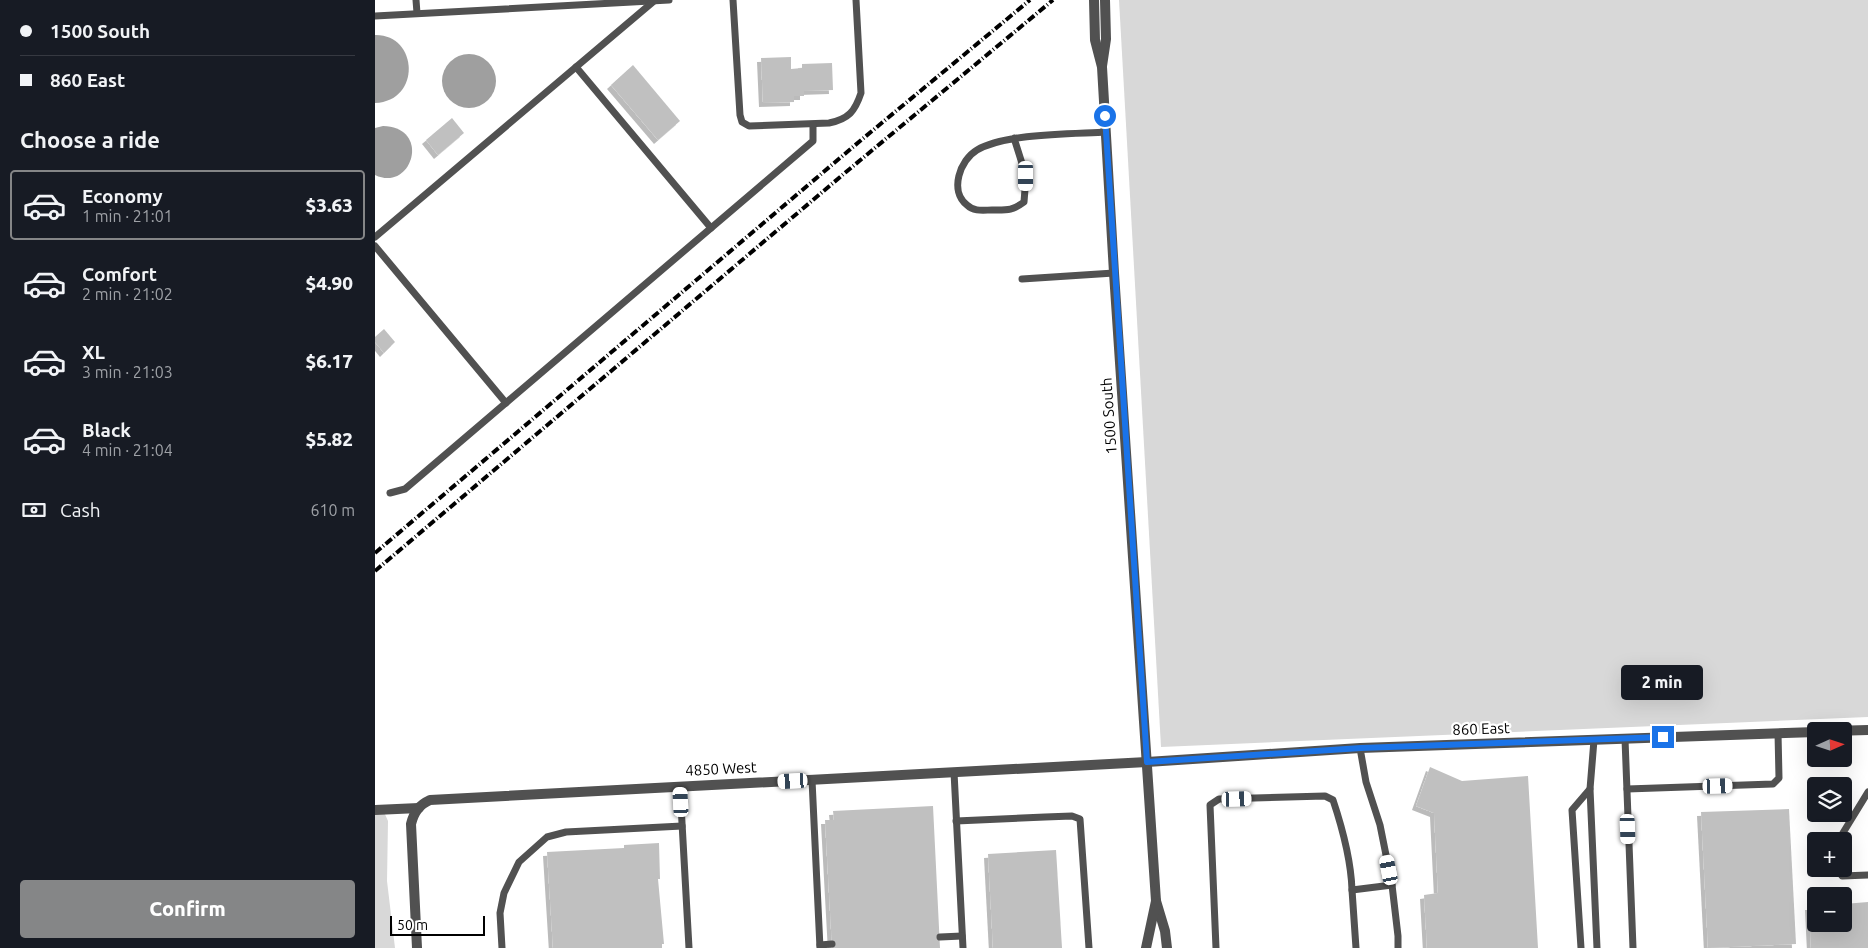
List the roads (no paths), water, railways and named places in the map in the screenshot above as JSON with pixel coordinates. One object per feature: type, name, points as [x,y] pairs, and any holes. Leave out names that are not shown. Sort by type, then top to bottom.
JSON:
[{"type":"street","name":"1500 South","points":[[1094,0],[1095,40],[1102,67],[1114,273],[1157,901]]},
{"type":"street","name":"1500 South","points":[[1102,67],[1106,39],[1105,0]]},
{"type":"street","points":[[1853,730],[1868,730]]},
{"type":"street","name":"860 East","points":[[1147,762],[1361,748],[1807,732]]},
{"type":"street","name":"4850 West","points":[[375,810],[419,808],[424,803],[437,799],[1147,762]]},
{"type":"street","points":[[417,948],[411,830],[412,818],[419,808]]},
{"type":"street","points":[[1146,948],[1157,901]]},
{"type":"street","points":[[1157,901],[1165,931],[1167,948]]},
{"type":"lane","points":[[416,0],[417,13]]},
{"type":"lane","points":[[375,16],[583,2],[669,0]]},
{"type":"lane","points":[[733,0],[740,115],[742,122],[749,126],[813,125],[841,120],[850,114],[857,104],[861,93],[856,0]]},
{"type":"lane","points":[[375,237],[654,1]]},
{"type":"lane","points":[[575,67],[711,228]]},
{"type":"lane","points":[[390,493],[405,489],[813,141],[813,125]]},
{"type":"lane","points":[[1014,138],[1026,176],[1024,202],[1013,210],[977,210],[967,206],[960,197],[958,187],[960,170],[967,159],[977,150],[1014,138],[1106,132]]},
{"type":"lane","points":[[375,246],[506,403]]},
{"type":"lane","points":[[1022,279],[1114,273]]},
{"type":"lane","points":[[1627,789],[1773,784],[1779,778],[1778,733]]},
{"type":"lane","points":[[1625,739],[1633,948]]},
{"type":"lane","points":[[1593,740],[1590,789],[1597,948]]},
{"type":"lane","points":[[1361,748],[1366,782],[1380,825],[1392,885],[1399,936],[1398,948]]},
{"type":"lane","points":[[954,772],[963,948]]},
{"type":"lane","points":[[812,780],[820,946],[832,944]]},
{"type":"lane","points":[[680,786],[689,948]]},
{"type":"lane","points":[[1581,948],[1572,810],[1590,789]]},
{"type":"lane","points":[[1844,832],[1868,792]]},
{"type":"lane","points":[[1216,948],[1210,806],[1219,799],[1325,796],[1333,800],[1344,831],[1351,868],[1356,948]]},
{"type":"lane","points":[[956,821],[1045,816],[1072,816],[1080,819],[1089,948]]},
{"type":"lane","points":[[502,948],[500,913],[504,893],[519,862],[547,837],[566,832],[682,826]]},
{"type":"lane","points":[[1852,876],[1868,875]]},
{"type":"lane","points":[[1352,890],[1392,885]]},
{"type":"lane","points":[[940,937],[962,936]]},
{"type":"railway","points":[[375,553],[860,141],[1030,0]]},
{"type":"railway","points":[[375,571],[846,172],[1053,0]]}]
